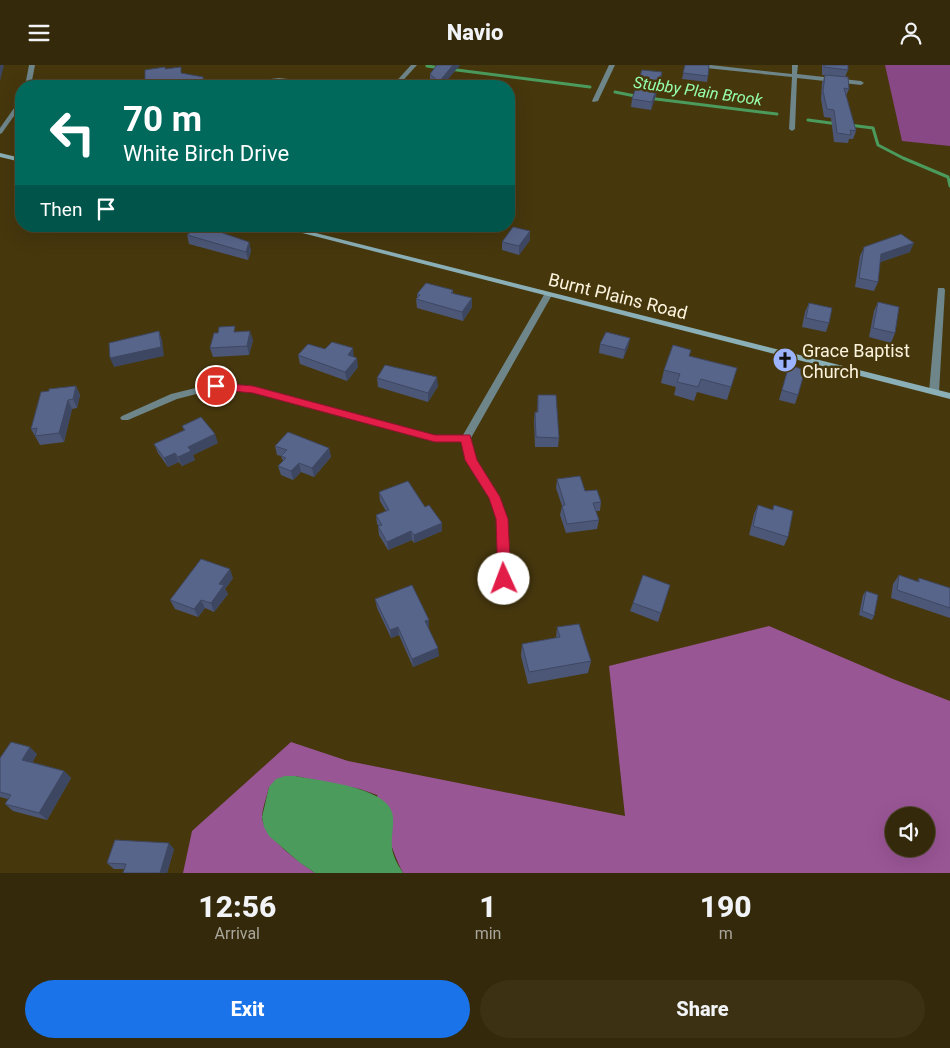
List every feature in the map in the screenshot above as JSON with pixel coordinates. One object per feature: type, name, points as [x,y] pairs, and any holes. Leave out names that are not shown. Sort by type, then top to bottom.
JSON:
[{"type":"main road","points":[[0,155],[15,159]]},
{"type":"main road","name":"Burnt Plains Road","points":[[301,232],[950,396]]},
{"type":"street","points":[[29,80],[32,65]]},
{"type":"street","points":[[400,80],[414,65]]},
{"type":"street","points":[[595,101],[612,65]]},
{"type":"street","points":[[696,65],[862,83]]},
{"type":"street","points":[[792,129],[795,65]]},
{"type":"street","points":[[0,132],[15,116]]},
{"type":"street","points":[[934,392],[940,290]]},
{"type":"street","points":[[494,593],[504,579],[502,519],[494,497],[471,460],[466,438],[548,295]]},
{"type":"street","points":[[125,418],[174,396],[216,386],[253,389],[435,439],[466,438]]},
{"type":"shaded area","points":[[885,65],[950,65],[950,146],[902,141]]},
{"type":"shaded area","points":[[769,626],[950,701],[950,873],[403,873],[391,845],[377,795],[360,789],[295,776],[269,787],[262,818],[264,826],[276,841],[315,873],[183,873],[192,831],[291,742],[348,761],[625,816],[609,666]]},
{"type":"shaded area","points":[[285,776],[295,776],[353,787],[381,799],[389,807],[393,817],[393,851],[403,873],[315,873],[299,862],[269,836],[264,827],[262,817],[269,787],[276,779]]},
{"type":"building","points":[[437,65],[453,65],[441,80],[437,80],[430,74]]},
{"type":"building","points":[[685,65],[709,65],[708,76],[683,73]]},
{"type":"building","points":[[824,65],[848,65],[848,70],[824,67]]},
{"type":"building","points":[[181,67],[181,73],[203,77],[203,80],[145,80],[145,70]]},
{"type":"building","points":[[642,70],[662,72],[652,102],[632,99]]},
{"type":"building","points":[[825,75],[848,77],[849,89],[844,88],[856,131],[850,130],[851,135],[837,133],[834,110],[827,109],[823,91]]},
{"type":"building","points":[[515,227],[530,231],[519,246],[502,242],[509,232],[515,232]]},
{"type":"building","points":[[191,232],[220,232],[249,242],[246,252],[187,235]]},
{"type":"building","points":[[901,234],[914,243],[881,254],[878,282],[859,278],[864,247]]},
{"type":"building","points":[[426,283],[453,290],[451,293],[472,298],[462,312],[416,299],[420,295],[417,294]]},
{"type":"building","points":[[878,302],[899,307],[895,333],[873,328]]},
{"type":"building","points":[[809,303],[832,308],[829,323],[806,318]]},
{"type":"building","points":[[235,326],[234,332],[250,331],[247,346],[210,348],[214,333],[218,333],[219,327]]},
{"type":"building","points":[[159,331],[161,347],[110,358],[109,343]]},
{"type":"building","points":[[606,332],[630,338],[625,350],[600,344]]},
{"type":"building","points":[[332,342],[353,348],[348,355],[357,358],[345,372],[298,355],[308,344],[325,349]]},
{"type":"building","points":[[673,345],[691,350],[689,356],[737,368],[731,387],[701,379],[698,387],[677,382],[680,374],[664,370]]},
{"type":"building","points":[[385,365],[437,377],[428,393],[377,378]]},
{"type":"building","points":[[789,365],[805,370],[798,395],[782,390]]},
{"type":"building","points":[[76,386],[73,399],[68,400],[59,433],[35,436],[37,428],[31,429],[41,392],[49,391],[49,389]]},
{"type":"building","points":[[538,395],[556,395],[559,438],[536,437],[535,412],[538,412]]},
{"type":"building","points":[[201,417],[215,434],[188,447],[191,451],[178,457],[175,453],[164,458],[154,444],[185,430],[182,426]]},
{"type":"building","points":[[288,432],[329,448],[312,468],[299,463],[291,471],[278,466],[286,458],[281,456],[287,450],[275,446]]},
{"type":"building","points":[[580,476],[585,491],[597,490],[601,502],[593,503],[599,520],[567,524],[562,506],[565,505],[557,479]]},
{"type":"building","points":[[408,481],[425,507],[429,505],[442,523],[414,535],[411,531],[387,542],[378,526],[382,525],[376,515],[389,510],[379,492]]},
{"type":"building","points":[[758,505],[773,510],[774,505],[793,511],[788,537],[753,526]]},
{"type":"building","points":[[201,559],[230,569],[219,584],[224,585],[211,603],[201,600],[194,609],[170,600]]},
{"type":"building","points":[[643,575],[670,585],[661,613],[633,603]]},
{"type":"building","points":[[899,575],[919,582],[919,578],[950,588],[950,608],[897,590]]},
{"type":"building","points":[[412,585],[429,620],[425,621],[438,648],[412,659],[398,627],[390,630],[375,599]]},
{"type":"building","points":[[866,591],[878,595],[874,616],[862,611]]},
{"type":"building","points":[[579,624],[591,661],[529,672],[522,644],[560,637],[557,627]]},
{"type":"building","points":[[11,742],[30,747],[22,760],[64,771],[39,813],[5,804],[11,795],[0,792],[0,758]]},
{"type":"building","points":[[115,840],[169,843],[160,873],[123,873],[126,864],[107,863]]},
{"type":"waterway","name":"Stubby Plain Brook","points":[[427,66],[441,68]]},
{"type":"waterway","name":"Stubby Plain Brook","points":[[449,69],[590,87]]},
{"type":"waterway","name":"Stubby Plain Brook","points":[[615,92],[640,97]]},
{"type":"waterway","name":"Stubby Plain Brook","points":[[648,98],[777,114]]},
{"type":"waterway","name":"Stubby Plain Brook","points":[[808,120],[838,124]]},
{"type":"waterway","name":"Stubby Plain Brook","points":[[849,125],[873,128],[878,145],[948,177],[950,186]]},
{"type":"place","name":"Grace Baptist Church","points":[[785,360]]},
{"type":"route","points":[[216,386],[253,389],[435,439],[466,438],[471,460],[494,497],[502,519],[504,579]]}]
